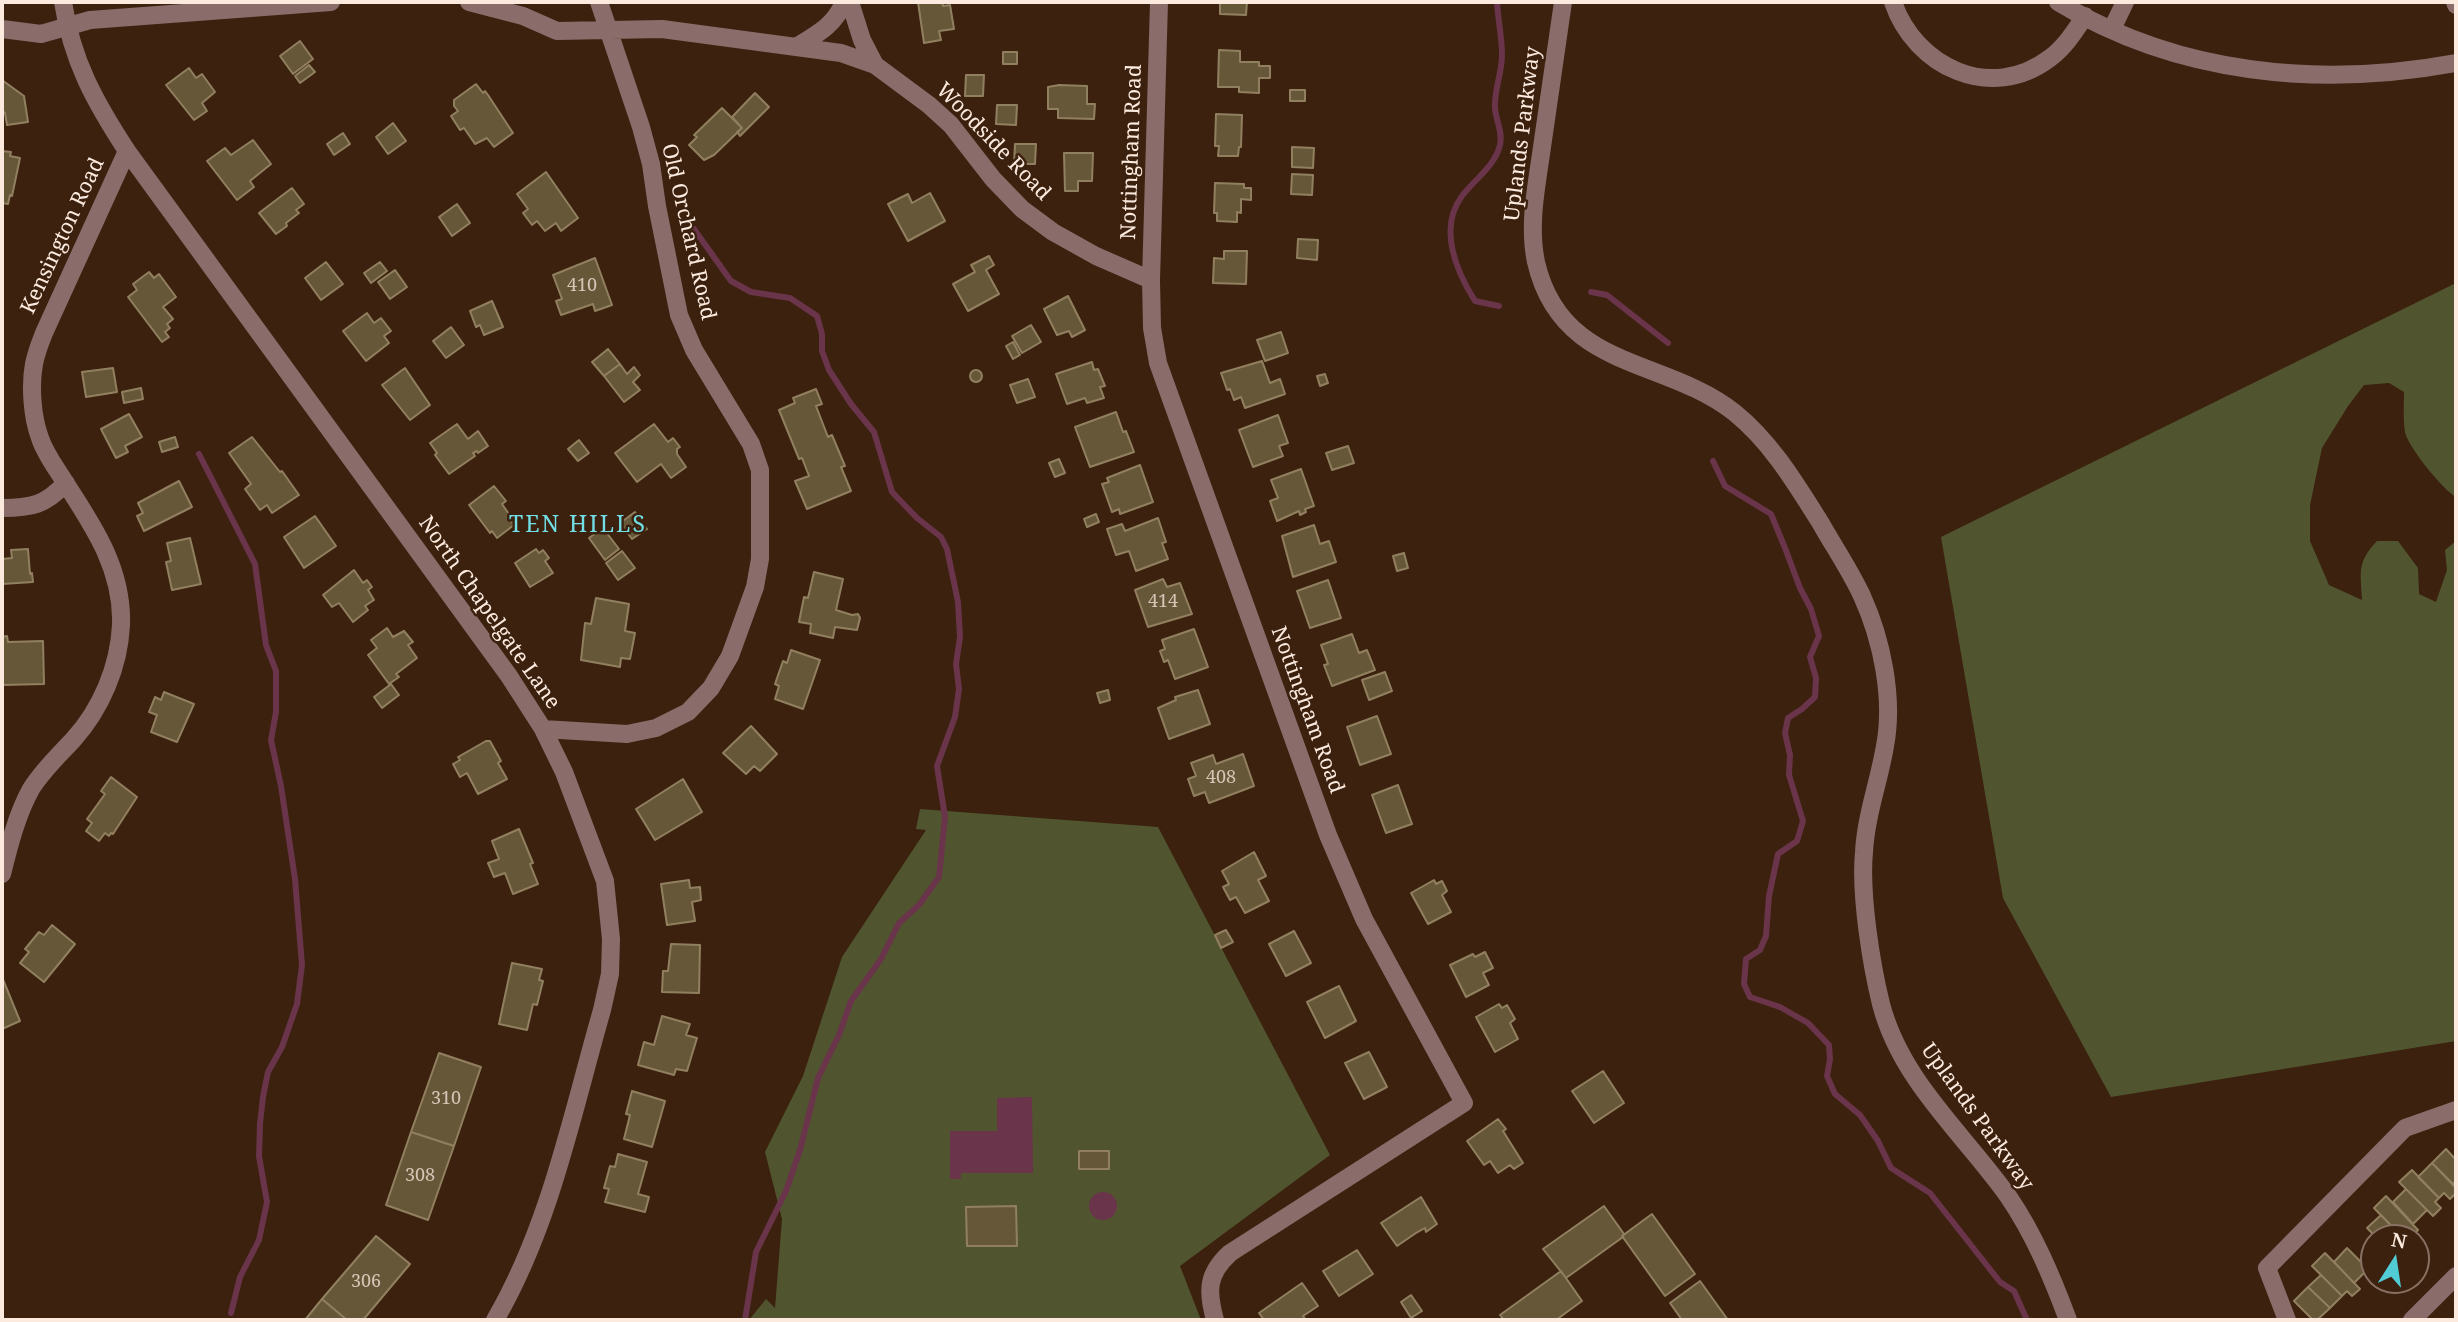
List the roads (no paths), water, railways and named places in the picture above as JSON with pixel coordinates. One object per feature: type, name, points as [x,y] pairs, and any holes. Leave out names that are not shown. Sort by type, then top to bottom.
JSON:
[{"type":"street","name":"North Chapelgate Lane","points":[[63,2],[66,26],[78,65],[93,96],[127,151],[509,677],[543,729],[564,772],[605,881],[611,939],[610,974],[602,1010],[538,1232],[512,1291],[495,1320]]},
{"type":"street","points":[[2,29],[41,34],[90,20],[331,2]]},
{"type":"street","name":"Woodside Road","points":[[469,2],[523,16],[557,31],[662,29],[841,53],[875,65],[929,104],[951,125],[993,179],[1022,209],[1053,232],[1096,256],[1151,280]]},
{"type":"street","name":"Old Orchard Road","points":[[543,729],[626,734],[656,728],[688,712],[711,688],[730,656],[755,587],[760,559],[760,470],[751,443],[694,350],[679,315],[651,164],[598,2]]},
{"type":"street","points":[[796,47],[824,30],[838,16],[844,2]]},
{"type":"street","points":[[850,2],[862,40],[875,65]]},
{"type":"street","name":"Nottingham Road","points":[[1159,2],[1151,280],[1152,328],[1158,363],[1328,835],[1364,919],[1464,1103],[1230,1253],[1216,1266],[1210,1281],[1215,1320]]},
{"type":"street","name":"Uplands Parkway","points":[[1563,2],[1534,202],[1536,260],[1544,285],[1559,312],[1578,333],[1604,352],[1687,384],[1711,396],[1738,415],[1795,482],[1862,597],[1875,629],[1886,685],[1888,716],[1886,744],[1868,815],[1862,878],[1882,1007],[1910,1070],[2007,1196],[2034,1239],[2068,1320]]},
{"type":"street","points":[[1893,2],[1908,34],[1919,47],[1936,61],[1960,72],[1979,76],[2018,74],[2035,67],[2061,48],[2085,16]]},
{"type":"street","points":[[2058,2],[2154,46],[2221,64],[2301,75],[2386,74],[2456,62]]},
{"type":"street","points":[[2112,29],[2125,2]]},
{"type":"street","name":"Kensington Road","points":[[2,874],[20,811],[31,789],[48,764],[88,721],[114,672],[118,651],[121,623],[118,593],[109,556],[97,531],[39,437],[33,402],[34,365],[44,333],[127,151]]},
{"type":"street","points":[[2,508],[27,508],[50,499],[66,483]]},
{"type":"street","points":[[2287,1320],[2267,1268],[2405,1128],[2456,1110]]},
{"type":"street","points":[[2412,1320],[2456,1276]]},
{"type":"waterway","points":[[1497,2],[1502,55],[1495,108],[1501,135],[1500,145],[1494,160],[1462,196],[1455,208],[1451,235],[1456,263],[1475,301],[1499,306]]},
{"type":"waterway","points":[[694,229],[731,281],[751,292],[790,298],[817,316],[822,334],[822,351],[829,370],[851,404],[874,432],[892,492],[917,518],[941,537],[947,549],[958,602],[960,637],[956,664],[959,689],[955,717],[937,766],[945,817],[939,877],[919,905],[899,923],[881,959],[851,1001],[839,1035],[818,1078],[800,1150],[786,1191],[756,1252],[745,1320]]},
{"type":"waterway","points":[[1591,292],[1607,295],[1668,343]]},
{"type":"waterway","points":[[199,454],[255,564],[266,645],[276,671],[276,712],[271,740],[295,879],[302,965],[297,1004],[282,1047],[268,1072],[263,1097],[259,1156],[267,1202],[259,1240],[240,1277],[231,1313]]},
{"type":"waterway","points":[[1713,461],[1725,486],[1771,514],[1811,609],[1819,636],[1810,657],[1816,678],[1815,697],[1788,718],[1785,733],[1790,755],[1789,775],[1803,821],[1797,841],[1778,854],[1769,896],[1766,936],[1760,950],[1746,959],[1744,984],[1750,997],[1780,1007],[1808,1023],[1829,1045],[1827,1076],[1835,1094],[1860,1115],[1878,1141],[1891,1168],[1930,1193],[2000,1282],[2014,1291],[2027,1320]]},
{"type":"district","name":"TEN HILLS","points":[[578,525]]}]
